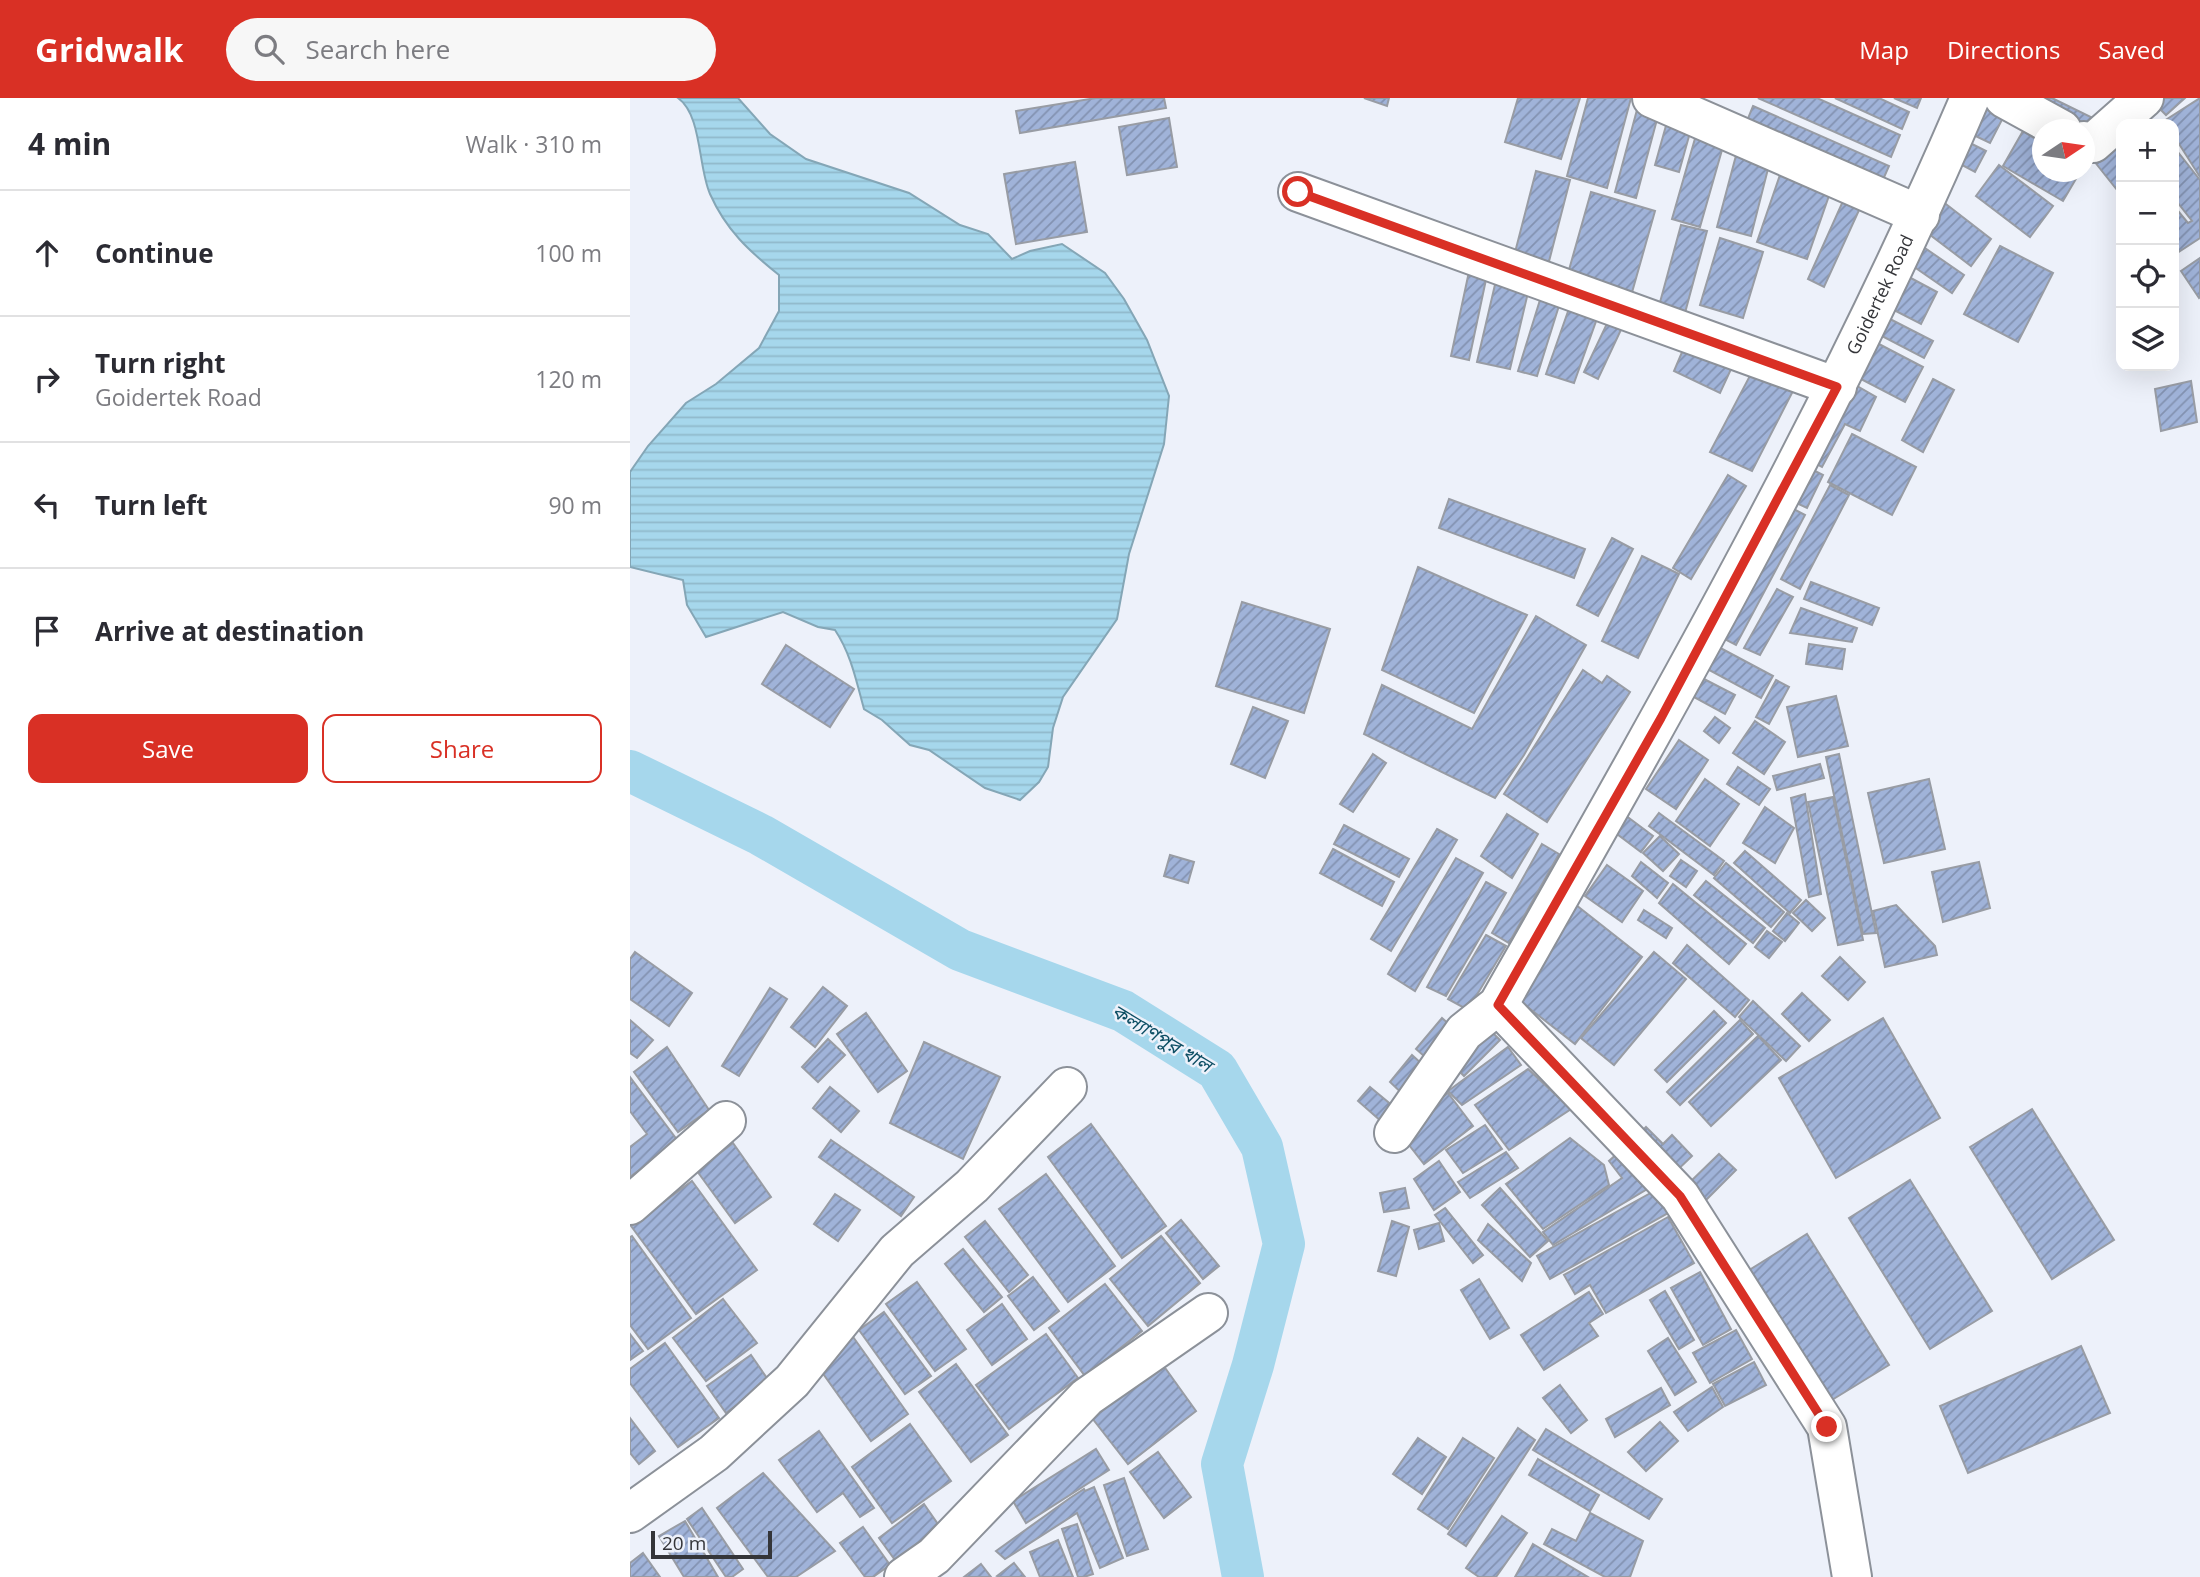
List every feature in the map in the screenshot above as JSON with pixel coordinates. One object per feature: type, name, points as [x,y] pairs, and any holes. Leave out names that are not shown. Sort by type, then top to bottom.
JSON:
[{"type":"street","points":[[1652,98],[1920,215]]},
{"type":"street","name":"Goidertek Road","points":[[1394,1133],[1464,1032],[1498,1005],[1661,718],[1837,387],[1920,215],[1970,98]]},
{"type":"street","points":[[2004,98],[2042,119]]},
{"type":"street","points":[[2095,141],[2144,98]]},
{"type":"street","points":[[1298,192],[1837,387]]},
{"type":"street","points":[[1498,1005],[1680,1196],[1827,1427],[1852,1577]]},
{"type":"street","points":[[630,1513],[714,1453],[792,1381],[897,1251],[972,1186],[1067,1087]]},
{"type":"street","points":[[630,1205],[726,1121]]},
{"type":"street","points":[[905,1577],[934,1556],[1087,1397],[1208,1313]]},
{"type":"water","points":[[678,98],[738,98],[770,134],[806,159],[909,193],[960,225],[988,234],[1012,259],[1030,251],[1062,244],[1105,273],[1124,299],[1147,340],[1169,396],[1164,444],[1129,554],[1117,619],[1063,697],[1053,728],[1048,767],[1039,782],[1020,800],[985,788],[929,750],[910,745],[882,720],[864,709],[849,658],[835,630],[818,627],[783,612],[706,637],[687,605],[683,580],[630,567],[630,472],[648,446],[686,403],[716,384],[759,348],[779,311],[779,275],[739,239],[716,207],[706,183],[696,129],[686,106]]},
{"type":"building","points":[[1096,98],[1164,98],[1166,108],[1020,133],[1016,111]]},
{"type":"building","points":[[1364,98],[1389,98],[1387,106]]},
{"type":"building","points":[[1518,98],[1580,98],[1561,159],[1505,142]]},
{"type":"building","points":[[1588,98],[1631,98],[1607,188],[1567,176]]},
{"type":"building","points":[[1758,98],[1817,98],[1900,135],[1891,157]]},
{"type":"building","points":[[1835,98],[1879,98],[1909,112],[1902,129]]},
{"type":"building","points":[[1894,98],[1921,98],[1917,108]]},
{"type":"building","points":[[1982,98],[2009,106],[1990,143],[1965,131]]},
{"type":"building","points":[[2043,98],[2052,98],[2095,119],[2066,119]]},
{"type":"building","points":[[2149,98],[2185,98],[2166,115]]},
{"type":"building","points":[[2200,98],[2200,177],[2179,144],[2179,119],[2167,119]]},
{"type":"building","points":[[1638,106],[1659,112],[1636,198],[1615,192]]},
{"type":"building","points":[[1753,106],[1889,166],[1878,191],[1743,131]]},
{"type":"building","points":[[1169,118],[1177,167],[1127,175],[1119,127]]},
{"type":"building","points":[[1667,122],[1691,129],[1679,172],[1655,165]]},
{"type":"building","points":[[1698,128],[1726,136],[1700,227],[1672,219]]},
{"type":"building","points":[[2023,131],[2032,137],[2032,182],[2074,182],[2063,201],[2003,166]]},
{"type":"building","points":[[1960,138],[1986,151],[1975,172],[1949,158]]},
{"type":"building","points":[[2116,144],[2116,189],[2095,162],[2095,154]]},
{"type":"building","points":[[1738,148],[1771,157],[1751,236],[1717,227]]},
{"type":"building","points":[[2179,153],[2200,180],[2200,238],[2179,252],[2179,212],[2188,223],[2192,221],[2179,204]]},
{"type":"building","points":[[1075,162],[1087,232],[1016,244],[1004,174]]},
{"type":"building","points":[[1999,165],[2053,206],[2030,237],[1976,196]]},
{"type":"building","points":[[1782,169],[1832,187],[1807,259],[1757,242]]},
{"type":"building","points":[[1536,171],[1570,180],[1546,273],[1512,264]]},
{"type":"building","points":[[1591,192],[1655,211],[1629,303],[1565,284]]},
{"type":"building","points":[[1843,201],[1860,208],[1824,287],[1808,279]]},
{"type":"building","points":[[1942,201],[1991,239],[1971,266],[1921,228]]},
{"type":"building","points":[[1681,225],[1707,231],[1682,324],[1656,317]]},
{"type":"building","points":[[1720,238],[1763,252],[1743,318],[1700,305]]},
{"type":"building","points":[[1922,246],[1964,275],[1952,293],[1910,264]]},
{"type":"building","points":[[2000,246],[2053,273],[2018,342],[1964,314]]},
{"type":"building","points":[[2200,258],[2200,297],[2199,298],[2181,271]]},
{"type":"building","points":[[1470,267],[1488,270],[1469,360],[1451,356]]},
{"type":"building","points":[[1497,276],[1530,284],[1510,369],[1477,362]]},
{"type":"building","points":[[1907,276],[1937,292],[1921,324],[1890,308]]},
{"type":"building","points":[[1544,287],[1563,293],[1537,376],[1518,371]]},
{"type":"building","points":[[1572,300],[1600,310],[1574,383],[1546,374]]},
{"type":"building","points":[[1612,313],[1626,319],[1598,379],[1584,372]]},
{"type":"building","points":[[1888,318],[1933,341],[1924,358],[1880,335]]},
{"type":"building","points":[[1877,343],[1923,367],[1905,402],[1859,378]]},
{"type":"building","points":[[1685,345],[1732,367],[1720,393],[1674,371]]},
{"type":"building","points":[[1754,368],[1794,389],[1752,471],[1710,452]]},
{"type":"building","points":[[1845,379],[1876,397],[1860,431],[1845,424],[1822,467],[1805,458]]},
{"type":"building","points":[[1933,379],[1954,390],[1923,452],[1902,440]]},
{"type":"building","points":[[2191,381],[2197,422],[2161,431],[2155,389]]},
{"type":"building","points":[[1852,434],[1916,467],[1892,515],[1828,482]]},
{"type":"building","points":[[1807,467],[1823,475],[1807,508],[1790,500]]},
{"type":"building","points":[[1728,475],[1746,486],[1691,579],[1673,568]]},
{"type":"building","points":[[1830,485],[1849,495],[1800,589],[1781,579]]},
{"type":"building","points":[[1449,499],[1585,549],[1574,578],[1439,528]]},
{"type":"building","points":[[1786,505],[1805,515],[1736,645],[1715,634]]},
{"type":"building","points":[[1612,538],[1633,549],[1598,616],[1577,605]]},
{"type":"building","points":[[1642,556],[1679,574],[1638,658],[1602,641]]},
{"type":"building","points":[[1418,567],[1527,615],[1474,713],[1382,670]]},
{"type":"building","points":[[1811,582],[1879,608],[1872,625],[1804,599]]},
{"type":"building","points":[[1777,589],[1793,597],[1760,655],[1744,648]]},
{"type":"building","points":[[1242,602],[1330,629],[1304,713],[1216,686]]},
{"type":"building","points":[[1801,608],[1857,628],[1852,642],[1790,633]]},
{"type":"building","points":[[1536,616],[1586,645],[1524,755],[1495,798],[1364,734],[1382,685],[1472,729]]},
{"type":"building","points":[[1711,643],[1773,676],[1761,698],[1700,665]]},
{"type":"building","points":[[1809,644],[1845,649],[1842,669],[1806,664]]},
{"type":"building","points":[[786,645],[854,689],[830,727],[762,684]]},
{"type":"building","points":[[1583,670],[1602,683],[1607,676],[1630,692],[1547,822],[1504,794]]},
{"type":"building","points":[[1704,679],[1735,695],[1725,714],[1694,697]]},
{"type":"building","points":[[1776,680],[1789,687],[1769,724],[1756,717]]},
{"type":"building","points":[[1836,696],[1848,746],[1798,757],[1787,707]]},
{"type":"building","points":[[1253,707],[1288,721],[1265,778],[1231,764]]},
{"type":"building","points":[[1715,717],[1730,728],[1719,743],[1704,731]]},
{"type":"building","points":[[1755,721],[1785,742],[1764,774],[1733,753]]},
{"type":"building","points":[[1679,740],[1708,760],[1676,809],[1646,789]]},
{"type":"building","points":[[1373,754],[1386,763],[1353,812],[1340,804]]},
{"type":"building","points":[[1839,754],[1876,933],[1863,934],[1826,757]]},
{"type":"building","points":[[1820,764],[1824,778],[1777,790],[1773,776]]},
{"type":"building","points":[[1738,767],[1770,789],[1759,805],[1727,784]]},
{"type":"building","points":[[1705,779],[1739,804],[1710,846],[1676,821]]},
{"type":"building","points":[[1929,779],[1945,849],[1884,863],[1868,793]]},
{"type":"building","points":[[1805,794],[1821,894],[1809,897],[1791,798]]},
{"type":"building","points":[[1833,797],[1863,940],[1838,945],[1808,802]]},
{"type":"building","points":[[1765,807],[1794,828],[1775,863],[1743,843]]},
{"type":"building","points":[[1659,813],[1724,861],[1714,875],[1649,826]]},
{"type":"building","points":[[1507,814],[1538,834],[1512,878],[1481,856]]},
{"type":"building","points":[[1625,815],[1653,836],[1641,852],[1613,831]]},
{"type":"building","points":[[1344,825],[1409,859],[1399,877],[1334,844]]},
{"type":"building","points":[[1437,829],[1457,840],[1391,951],[1371,939]]},
{"type":"building","points":[[1660,836],[1679,854],[1663,871],[1643,853]]},
{"type":"building","points":[[1542,844],[1559,854],[1509,943],[1492,933]]},
{"type":"building","points":[[1333,849],[1394,882],[1382,906],[1320,873]]},
{"type":"building","points":[[1745,851],[1801,900],[1790,913],[1734,863]]},
{"type":"building","points":[[1170,855],[1194,862],[1188,883],[1164,876]]},
{"type":"building","points":[[1456,858],[1483,873],[1415,991],[1388,974]]},
{"type":"building","points":[[1681,860],[1697,871],[1686,887],[1670,876]]},
{"type":"building","points":[[1641,862],[1668,883],[1657,898],[1632,876]]},
{"type":"building","points":[[1979,862],[1990,908],[1943,922],[1932,872]]},
{"type":"building","points":[[1726,863],[1784,912],[1771,927],[1714,878]]},
{"type":"building","points":[[1607,865],[1643,891],[1622,922],[1585,896]]},
{"type":"building","points":[[1706,881],[1765,928],[1753,943],[1694,895]]},
{"type":"building","points":[[1486,882],[1506,893],[1446,996],[1427,987]]},
{"type":"building","points":[[1673,884],[1746,944],[1729,964],[1659,903]]},
{"type":"building","points":[[1806,900],[1825,918],[1812,931],[1793,913]]},
{"type":"building","points":[[1571,901],[1642,957],[1575,1044],[1516,998]]},
{"type":"building","points":[[1896,905],[1935,946],[1937,955],[1885,967],[1873,911]]},
{"type":"building","points":[[1644,910],[1672,928],[1666,938],[1638,920]]},
{"type":"building","points":[[1787,913],[1799,923],[1785,941],[1773,931]]},
{"type":"building","points":[[1767,931],[1782,942],[1769,958],[1755,947]]},
{"type":"building","points":[[1486,935],[1506,946],[1468,1010],[1448,999]]},
{"type":"building","points":[[1687,945],[1749,1000],[1735,1017],[1673,963]]},
{"type":"building","points":[[635,952],[692,993],[669,1026],[630,999],[630,959]]},
{"type":"building","points":[[1654,952],[1686,979],[1614,1065],[1581,1038]]},
{"type":"building","points":[[1840,957],[1865,982],[1848,1000],[1822,976]]},
{"type":"building","points":[[823,987],[847,1006],[815,1047],[791,1027]]},
{"type":"building","points":[[770,988],[787,999],[739,1076],[722,1066]]},
{"type":"building","points":[[1802,993],[1830,1020],[1809,1041],[1782,1014]]},
{"type":"building","points":[[1753,1001],[1800,1046],[1786,1061],[1739,1017]]},
{"type":"building","points":[[1714,1011],[1726,1023],[1667,1082],[1655,1070]]},
{"type":"building","points":[[866,1013],[907,1071],[878,1092],[837,1034]]},
{"type":"building","points":[[1442,1018],[1459,1033],[1433,1064],[1416,1049]]},
{"type":"building","points":[[1883,1018],[1940,1118],[1836,1178],[1779,1078]]},
{"type":"building","points":[[630,1020],[653,1040],[637,1058],[630,1053]]},
{"type":"building","points":[[1740,1020],[1753,1034],[1680,1105],[1667,1092]]},
{"type":"building","points":[[1484,1024],[1500,1040],[1464,1076],[1448,1060]]},
{"type":"building","points":[[1758,1036],[1781,1060],[1711,1126],[1689,1102]]},
{"type":"building","points":[[828,1039],[845,1055],[818,1082],[802,1067]]},
{"type":"building","points":[[924,1042],[1000,1077],[963,1159],[890,1123]]},
{"type":"building","points":[[667,1047],[709,1110],[678,1132],[634,1072]]},
{"type":"building","points":[[1508,1047],[1521,1065],[1462,1105],[1448,1091]]},
{"type":"building","points":[[1412,1055],[1433,1074],[1410,1101],[1390,1082]]},
{"type":"building","points":[[1528,1069],[1571,1109],[1509,1150],[1475,1105]]},
{"type":"building","points":[[630,1077],[678,1141],[630,1177],[630,1147],[647,1134],[630,1111]]},
{"type":"building","points":[[830,1087],[859,1111],[841,1132],[813,1108]]},
{"type":"building","points":[[1370,1087],[1394,1107],[1382,1122],[1358,1101]]},
{"type":"building","points":[[1448,1093],[1473,1126],[1424,1164],[1398,1131]]},
{"type":"building","points":[[2032,1109],[2114,1240],[2052,1279],[1970,1147]]},
{"type":"building","points":[[1091,1124],[1166,1226],[1122,1258],[1048,1157]]},
{"type":"building","points":[[1485,1125],[1502,1149],[1463,1173],[1446,1150]]},
{"type":"building","points":[[1646,1127],[1663,1144],[1672,1135],[1692,1156],[1670,1177],[1633,1140]]},
{"type":"building","points":[[1570,1138],[1604,1165],[1609,1185],[1543,1229],[1506,1184]]},
{"type":"building","points":[[831,1140],[914,1197],[901,1216],[819,1157]]},
{"type":"building","points":[[733,1143],[771,1197],[735,1223],[697,1171]]},
{"type":"building","points":[[1506,1152],[1518,1168],[1470,1198],[1458,1182]]},
{"type":"building","points":[[1618,1153],[1649,1188],[1553,1245],[1543,1232],[1622,1178],[1609,1161]]},
{"type":"building","points":[[1719,1154],[1736,1170],[1705,1201],[1688,1184]]},
{"type":"building","points":[[1439,1161],[1460,1192],[1434,1210],[1414,1179]]},
{"type":"building","points":[[1046,1174],[1115,1266],[1068,1302],[999,1209]]},
{"type":"building","points":[[1910,1180],[1992,1311],[1930,1349],[1849,1218]]},
{"type":"building","points":[[692,1181],[757,1270],[696,1314],[631,1226]]},
{"type":"building","points":[[1665,1185],[1677,1208],[1550,1279],[1537,1256]]},
{"type":"building","points":[[1405,1188],[1409,1208],[1384,1212],[1380,1193]]},
{"type":"building","points":[[1500,1188],[1548,1241],[1530,1257],[1482,1205]]},
{"type":"building","points":[[835,1194],[860,1210],[838,1241],[814,1224]]},
{"type":"building","points":[[1445,1208],[1483,1255],[1473,1263],[1435,1215]]},
{"type":"building","points":[[1668,1217],[1694,1263],[1606,1313],[1590,1285],[1575,1294],[1564,1275]]},
{"type":"building","points":[[1181,1220],[1219,1266],[1203,1279],[1166,1233]]},
{"type":"building","points":[[985,1221],[1028,1275],[1009,1292],[965,1237]]},
{"type":"building","points":[[1392,1221],[1409,1227],[1396,1276],[1378,1271]]},
{"type":"building","points":[[1439,1223],[1444,1241],[1419,1249],[1414,1230]]},
{"type":"building","points":[[1488,1224],[1531,1263],[1522,1281],[1478,1240]]},
{"type":"building","points":[[1807,1234],[1889,1365],[1827,1403],[1746,1272]]},
{"type":"building","points":[[632,1236],[691,1318],[648,1349],[630,1325]]},
{"type":"building","points":[[1161,1236],[1200,1283],[1148,1326],[1110,1279]]},
{"type":"building","points":[[963,1249],[1002,1297],[984,1312],[945,1264]]},
{"type":"building","points":[[1700,1272],[1731,1329],[1703,1345],[1671,1288]]},
{"type":"building","points":[[1033,1277],[1059,1311],[1034,1330],[1008,1296]]},
{"type":"building","points":[[1479,1279],[1509,1328],[1490,1339],[1461,1290]]},
{"type":"building","points":[[917,1282],[966,1349],[935,1371],[886,1304]]},
{"type":"building","points":[[1105,1284],[1142,1331],[1085,1376],[1049,1328]]},
{"type":"building","points":[[1665,1291],[1694,1340],[1679,1349],[1650,1300]]},
{"type":"building","points":[[1589,1292],[1603,1314],[1589,1323],[1598,1336],[1544,1370],[1521,1335]]},
{"type":"building","points":[[723,1299],[757,1343],[706,1381],[673,1338]]},
{"type":"building","points":[[1002,1304],[1027,1339],[992,1365],[967,1330]]},
{"type":"building","points":[[884,1312],[931,1376],[905,1394],[859,1330]]},
{"type":"building","points":[[1736,1330],[1752,1359],[1710,1383],[1693,1353]]},
{"type":"building","points":[[630,1334],[643,1351],[630,1360]]},
{"type":"building","points":[[851,1334],[908,1414],[871,1441],[814,1361]]},
{"type":"building","points":[[1046,1334],[1078,1378],[1009,1429],[976,1385]]},
{"type":"building","points":[[1668,1338],[1696,1382],[1675,1395],[1648,1351]]},
{"type":"building","points":[[665,1343],[719,1418],[678,1447],[630,1383],[630,1369]]},
{"type":"building","points":[[2081,1346],[2110,1413],[1968,1473],[1940,1406]]},
{"type":"building","points":[[751,1355],[769,1381],[726,1413],[707,1386]]},
{"type":"building","points":[[1754,1362],[1766,1385],[1725,1406],[1713,1384]]},
{"type":"building","points":[[956,1364],[1008,1435],[971,1462],[919,1392]]},
{"type":"building","points":[[1163,1365],[1196,1411],[1128,1464],[1092,1418]]},
{"type":"building","points":[[1560,1385],[1587,1420],[1571,1433],[1543,1398]]},
{"type":"building","points":[[1712,1387],[1723,1407],[1688,1431],[1674,1412]]},
{"type":"building","points":[[1661,1388],[1670,1405],[1615,1437],[1606,1419]]},
{"type":"building","points":[[630,1418],[655,1451],[639,1464],[630,1453]]},
{"type":"building","points":[[1660,1422],[1678,1441],[1646,1471],[1628,1452]]},
{"type":"building","points":[[910,1424],[951,1481],[892,1523],[852,1467]]},
{"type":"building","points":[[1518,1428],[1535,1440],[1466,1546],[1448,1534]]},
{"type":"building","points":[[1546,1429],[1662,1499],[1649,1519],[1533,1450]]},
{"type":"building","points":[[819,1431],[874,1508],[860,1517],[843,1493],[817,1512],[779,1460]]},
{"type":"building","points":[[1418,1438],[1446,1457],[1422,1494],[1393,1474]]},
{"type":"building","points":[[1463,1438],[1494,1458],[1448,1529],[1418,1509]]},
{"type":"building","points":[[1096,1449],[1109,1470],[1026,1523],[1013,1501]]},
{"type":"building","points":[[1158,1452],[1191,1497],[1164,1518],[1130,1472]]},
{"type":"building","points":[[1538,1459],[1599,1495],[1590,1511],[1529,1475]]},
{"type":"building","points":[[763,1473],[835,1551],[796,1577],[768,1577],[717,1508]]},
{"type":"building","points":[[1124,1478],[1148,1549],[1127,1556],[1104,1485]]},
{"type":"building","points":[[1094,1487],[1123,1558],[1100,1568],[1077,1513],[1005,1559],[996,1551],[1070,1498],[1084,1489],[1085,1491]]},
{"type":"building","points":[[924,1504],[940,1527],[895,1560],[879,1538]]},
{"type":"building","points":[[702,1508],[743,1569],[732,1577],[726,1577],[687,1519]]},
{"type":"building","points":[[1590,1513],[1643,1541],[1630,1577],[1605,1577],[1544,1544],[1552,1529],[1576,1541]]},
{"type":"building","points":[[1502,1516],[1527,1533],[1496,1577],[1479,1577],[1466,1568]]},
{"type":"building","points":[[685,1521],[718,1577],[684,1577],[659,1536]]},
{"type":"building","points":[[1077,1524],[1093,1574],[1084,1577],[1078,1577],[1062,1529]]},
{"type":"building","points":[[863,1527],[890,1565],[873,1577],[865,1577],[840,1543]]},
{"type":"building","points":[[1058,1540],[1073,1577],[1040,1577],[1030,1552]]},
{"type":"building","points":[[1533,1544],[1588,1577],[1515,1577]]},
{"type":"building","points":[[643,1553],[660,1577],[630,1577],[630,1563]]},
{"type":"building","points":[[1014,1563],[1025,1577],[997,1576]]},
{"type":"building","points":[[981,1564],[991,1577],[964,1577]]},
{"type":"waterway","name":"কল্যাণপুর খাল","points":[[630,771],[761,835],[960,950],[1123,1011],[1217,1070],[1262,1147],[1284,1244],[1253,1365],[1222,1464],[1243,1577]]},
{"type":"route","points":[[1298,192],[1837,387],[1661,718],[1498,1005],[1680,1196],[1827,1427]]}]
